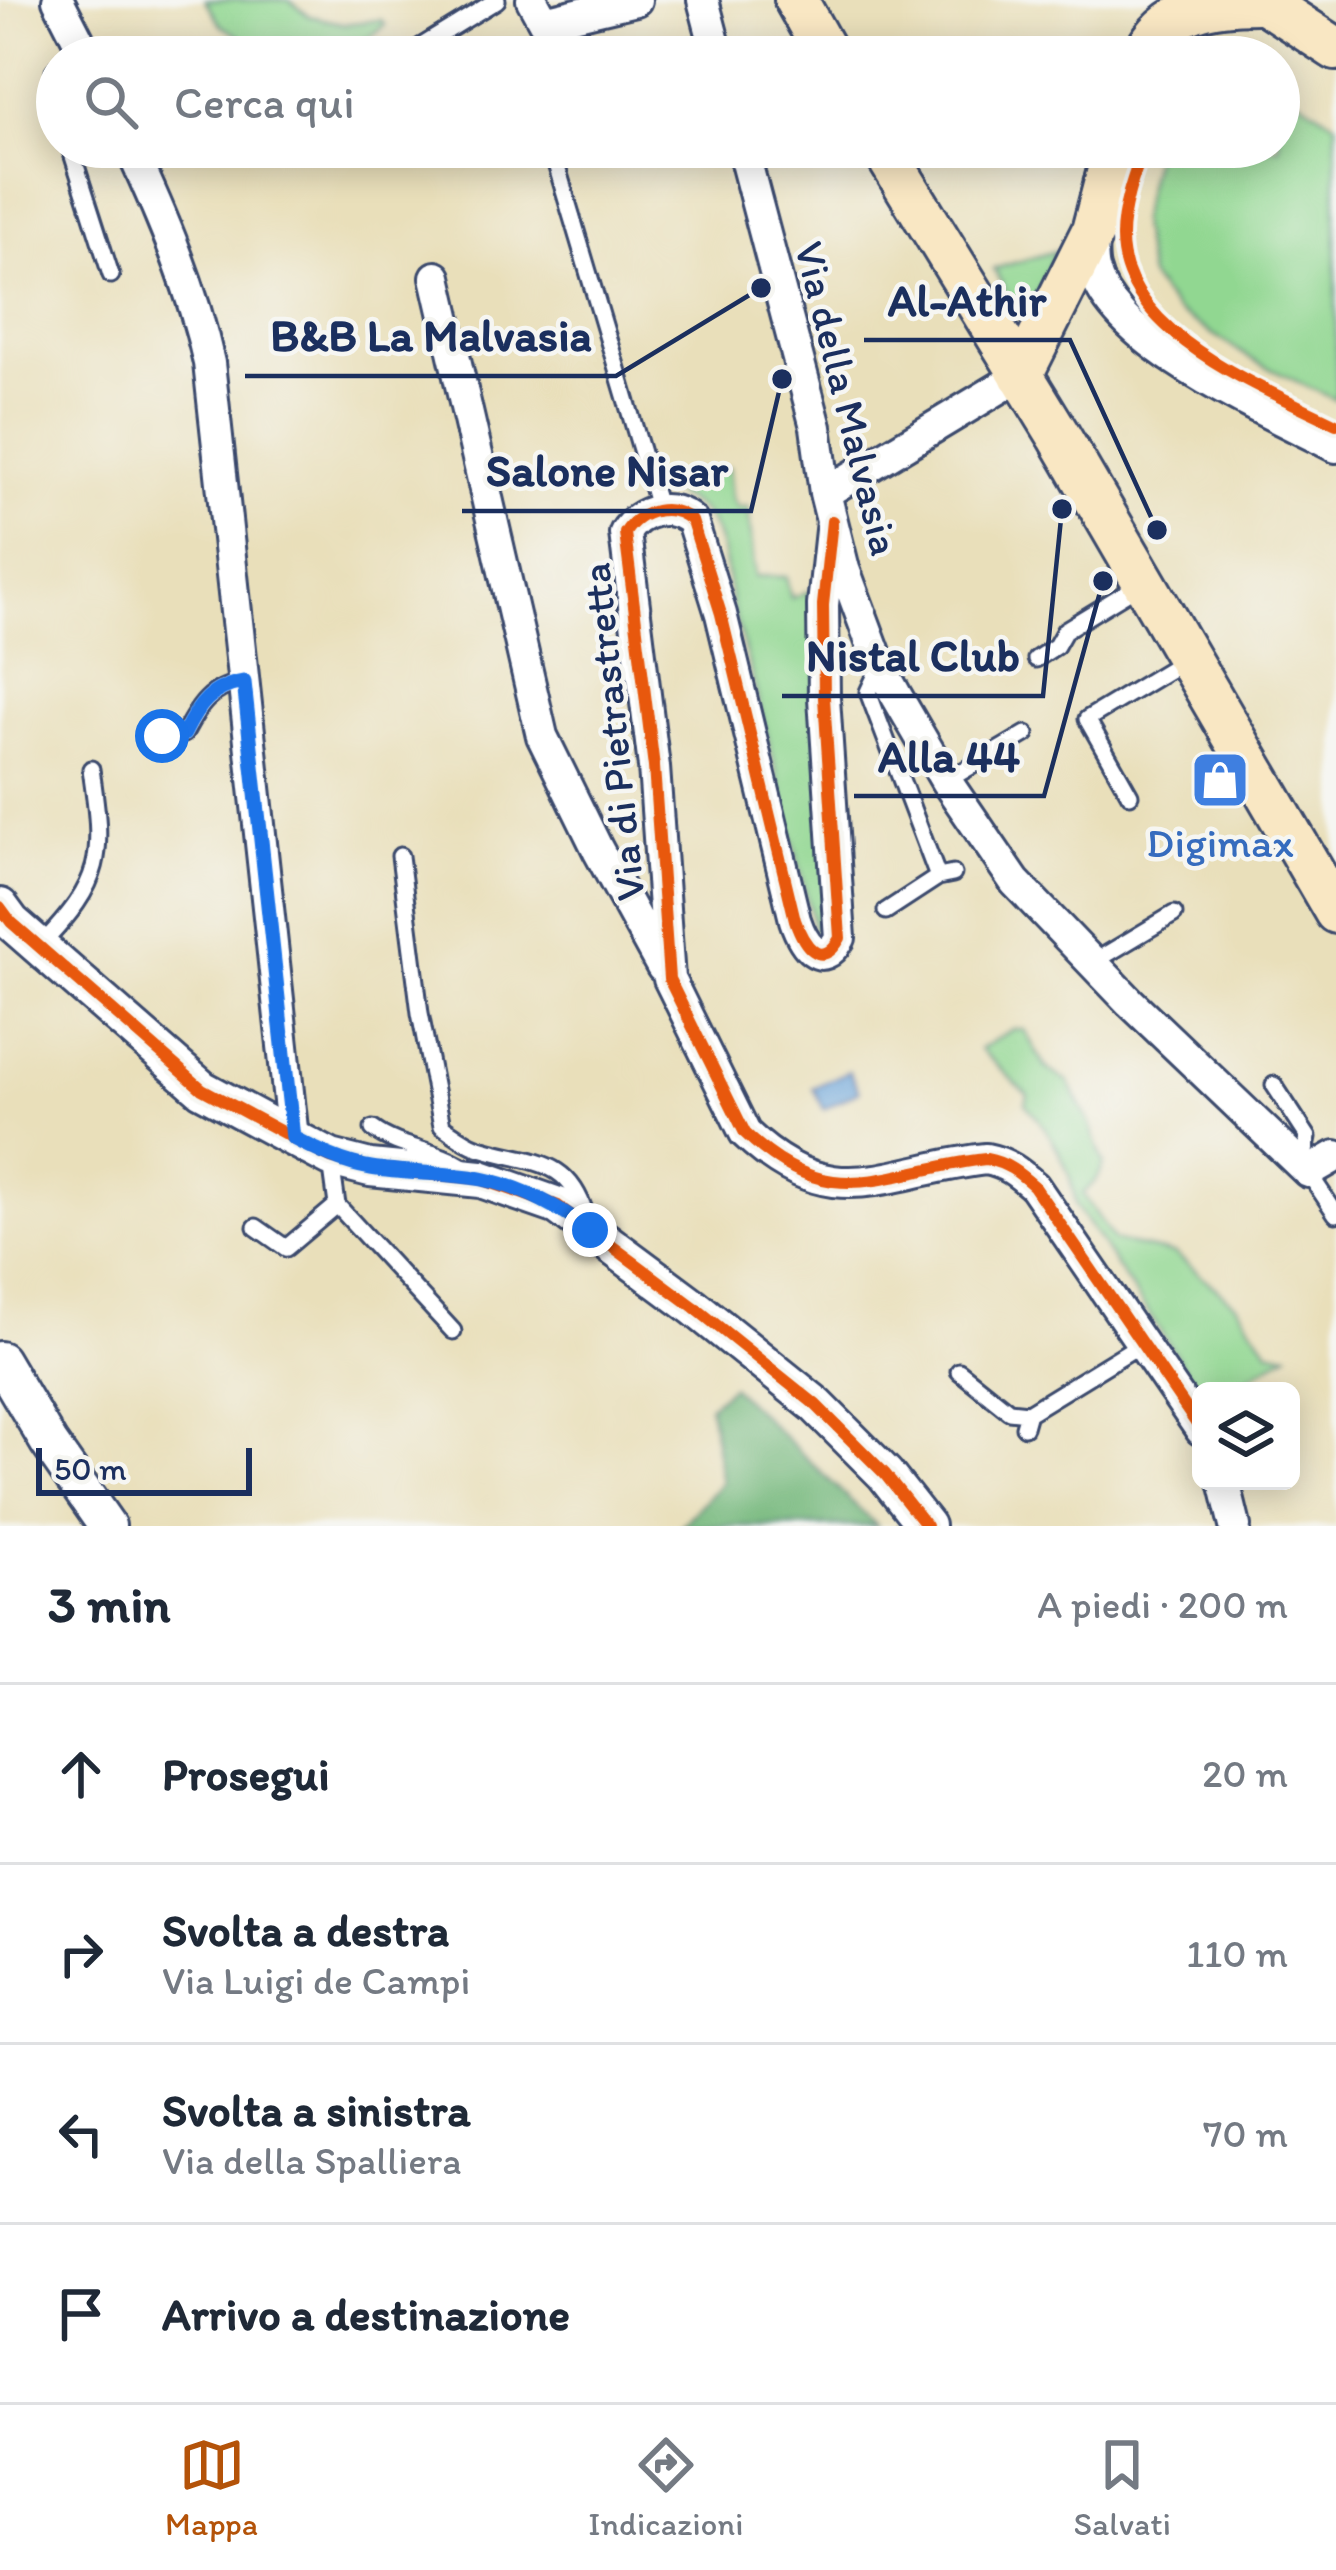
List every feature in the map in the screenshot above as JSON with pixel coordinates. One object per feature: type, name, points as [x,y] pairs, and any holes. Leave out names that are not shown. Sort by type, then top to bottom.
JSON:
[{"type":"main road","points":[[796,0],[816,36]]},
{"type":"main road","points":[[1147,36],[1156,0]]},
{"type":"main road","points":[[1157,36],[1184,13],[1225,1],[1263,1],[1336,49]]},
{"type":"main road","points":[[894,168],[1190,658],[1336,912]]},
{"type":"main road","points":[[1021,375],[1093,231],[1109,168]]},
{"type":"main road","points":[[1290,832],[1308,844],[1336,850]]},
{"type":"street","points":[[58,0],[73,36]]},
{"type":"street","points":[[532,0],[544,22],[636,0]]},
{"type":"street","points":[[704,0],[713,36]]},
{"type":"street","points":[[140,168],[202,333],[216,420],[293,1138]]},
{"type":"street","name":"Via della Malvasia","points":[[748,168],[816,427],[828,507],[844,569],[880,666],[946,781],[1015,882],[1092,963],[1314,1160]]},
{"type":"street","points":[[1093,231],[1094,269],[1127,320],[1202,377],[1336,447]]},
{"type":"street","name":"Via di Pietrastretta","points":[[436,277],[542,736],[734,1116],[760,1147],[810,1177],[842,1184],[873,1183],[967,1161],[1003,1162],[1034,1186],[1192,1416]]},
{"type":"street","points":[[659,510],[683,512],[692,521],[722,614],[803,945],[814,952],[831,949],[840,938],[824,698],[828,507],[1021,375]]},
{"type":"street","name":"Via di Pietrastretta","points":[[659,510],[638,518],[625,533],[654,767],[669,980]]},
{"type":"street","points":[[0,907],[11,922],[202,1090],[331,1158],[370,1168],[481,1179],[558,1206],[816,1405],[885,1474],[926,1526]]},
{"type":"street","points":[[0,1360],[49,1443],[107,1526]]},
{"type":"street","points":[[1226,1490],[1235,1526]]},
{"type":"lane","points":[[438,36],[497,0]]},
{"type":"lane","points":[[77,168],[110,275]]},
{"type":"lane","points":[[557,168],[659,510]]},
{"type":"lane","points":[[1036,659],[1056,646],[1066,630],[1144,582]]},
{"type":"lane","points":[[1130,795],[1087,718],[1190,658]]},
{"type":"lane","name":"Via della Malvasia","points":[[880,666],[868,692],[946,875],[886,911]]},
{"type":"lane","points":[[162,736],[184,734],[210,694],[221,685],[244,682]]},
{"type":"lane","points":[[946,781],[1026,734]]},
{"type":"lane","points":[[40,946],[86,891],[98,862],[101,834],[91,769]]},
{"type":"lane","points":[[400,856],[420,1012],[442,1126],[476,1146],[554,1167],[578,1191],[590,1230]]},
{"type":"lane","points":[[1092,963],[1174,914]]},
{"type":"lane","name":"Via della Malvasia","points":[[1274,1085],[1308,1137],[1336,1214]]},
{"type":"lane","points":[[373,1129],[390,1142],[436,1152],[481,1179]]},
{"type":"lane","points":[[331,1158],[337,1205],[453,1331]]},
{"type":"lane","points":[[256,1227],[286,1248],[337,1205]]},
{"type":"lane","points":[[959,1371],[1026,1420],[1144,1342]]},
{"type":"green space","points":[[205,0],[289,0],[309,16],[345,24],[381,20],[385,25],[371,36],[239,36],[221,25]]},
{"type":"green space","points":[[1300,100],[1336,123],[1336,400],[1256,362],[1175,310],[1149,277],[1139,220],[1151,168],[1300,168]]},
{"type":"green space","points":[[1055,251],[1031,309],[1017,313],[994,269]]},
{"type":"green space","points":[[728,468],[731,498],[738,509],[748,507],[755,576],[786,577],[791,598],[815,590],[829,933],[824,941],[815,933],[720,545],[704,514],[676,496],[674,488]]},
{"type":"green space","points":[[1013,1029],[1024,1030],[1046,1068],[1068,1082],[1089,1122],[1104,1164],[1083,1194],[1114,1241],[1175,1254],[1236,1304],[1269,1350],[1288,1353],[1240,1382],[1194,1382],[1076,1206],[1065,1164],[1026,1104],[1028,1095],[980,1049]]},
{"type":"green space","points":[[731,1386],[877,1526],[681,1526],[722,1482],[709,1406]]},
{"type":"water","points":[[849,1071],[859,1091],[824,1109],[813,1088]]},
{"type":"cycle path","points":[[1137,168],[1122,237],[1128,271],[1145,302],[1170,329],[1236,375],[1336,424]]},
{"type":"cycle path","points":[[832,521],[823,605],[824,698],[840,938],[820,954],[808,945],[795,920],[721,614],[692,521],[675,511],[656,511],[639,518],[625,533],[654,767],[669,979],[745,1133],[777,1159],[806,1174],[861,1182],[986,1159],[1006,1166],[1034,1186],[1192,1417]]},
{"type":"cycle path","points":[[0,907],[11,922],[202,1089],[293,1138],[331,1158],[370,1168],[481,1179],[558,1206],[816,1405],[885,1474],[926,1526]]},
{"type":"place","name":"B&B La Malvasia","points":[[761,288]]},
{"type":"place","name":"Salone Nisar","points":[[782,379]]},
{"type":"place","name":"Nistal Club","points":[[1062,509]]},
{"type":"place","name":"Al-Athir","points":[[1157,530]]},
{"type":"place","name":"Alla 44","points":[[1103,581]]},
{"type":"place","name":"Digimax","points":[[1220,780]]},
{"type":"route","points":[[162,736],[184,734],[210,694],[221,685],[244,682],[293,1138],[331,1158],[370,1168],[508,1186],[558,1206],[590,1230]]}]
